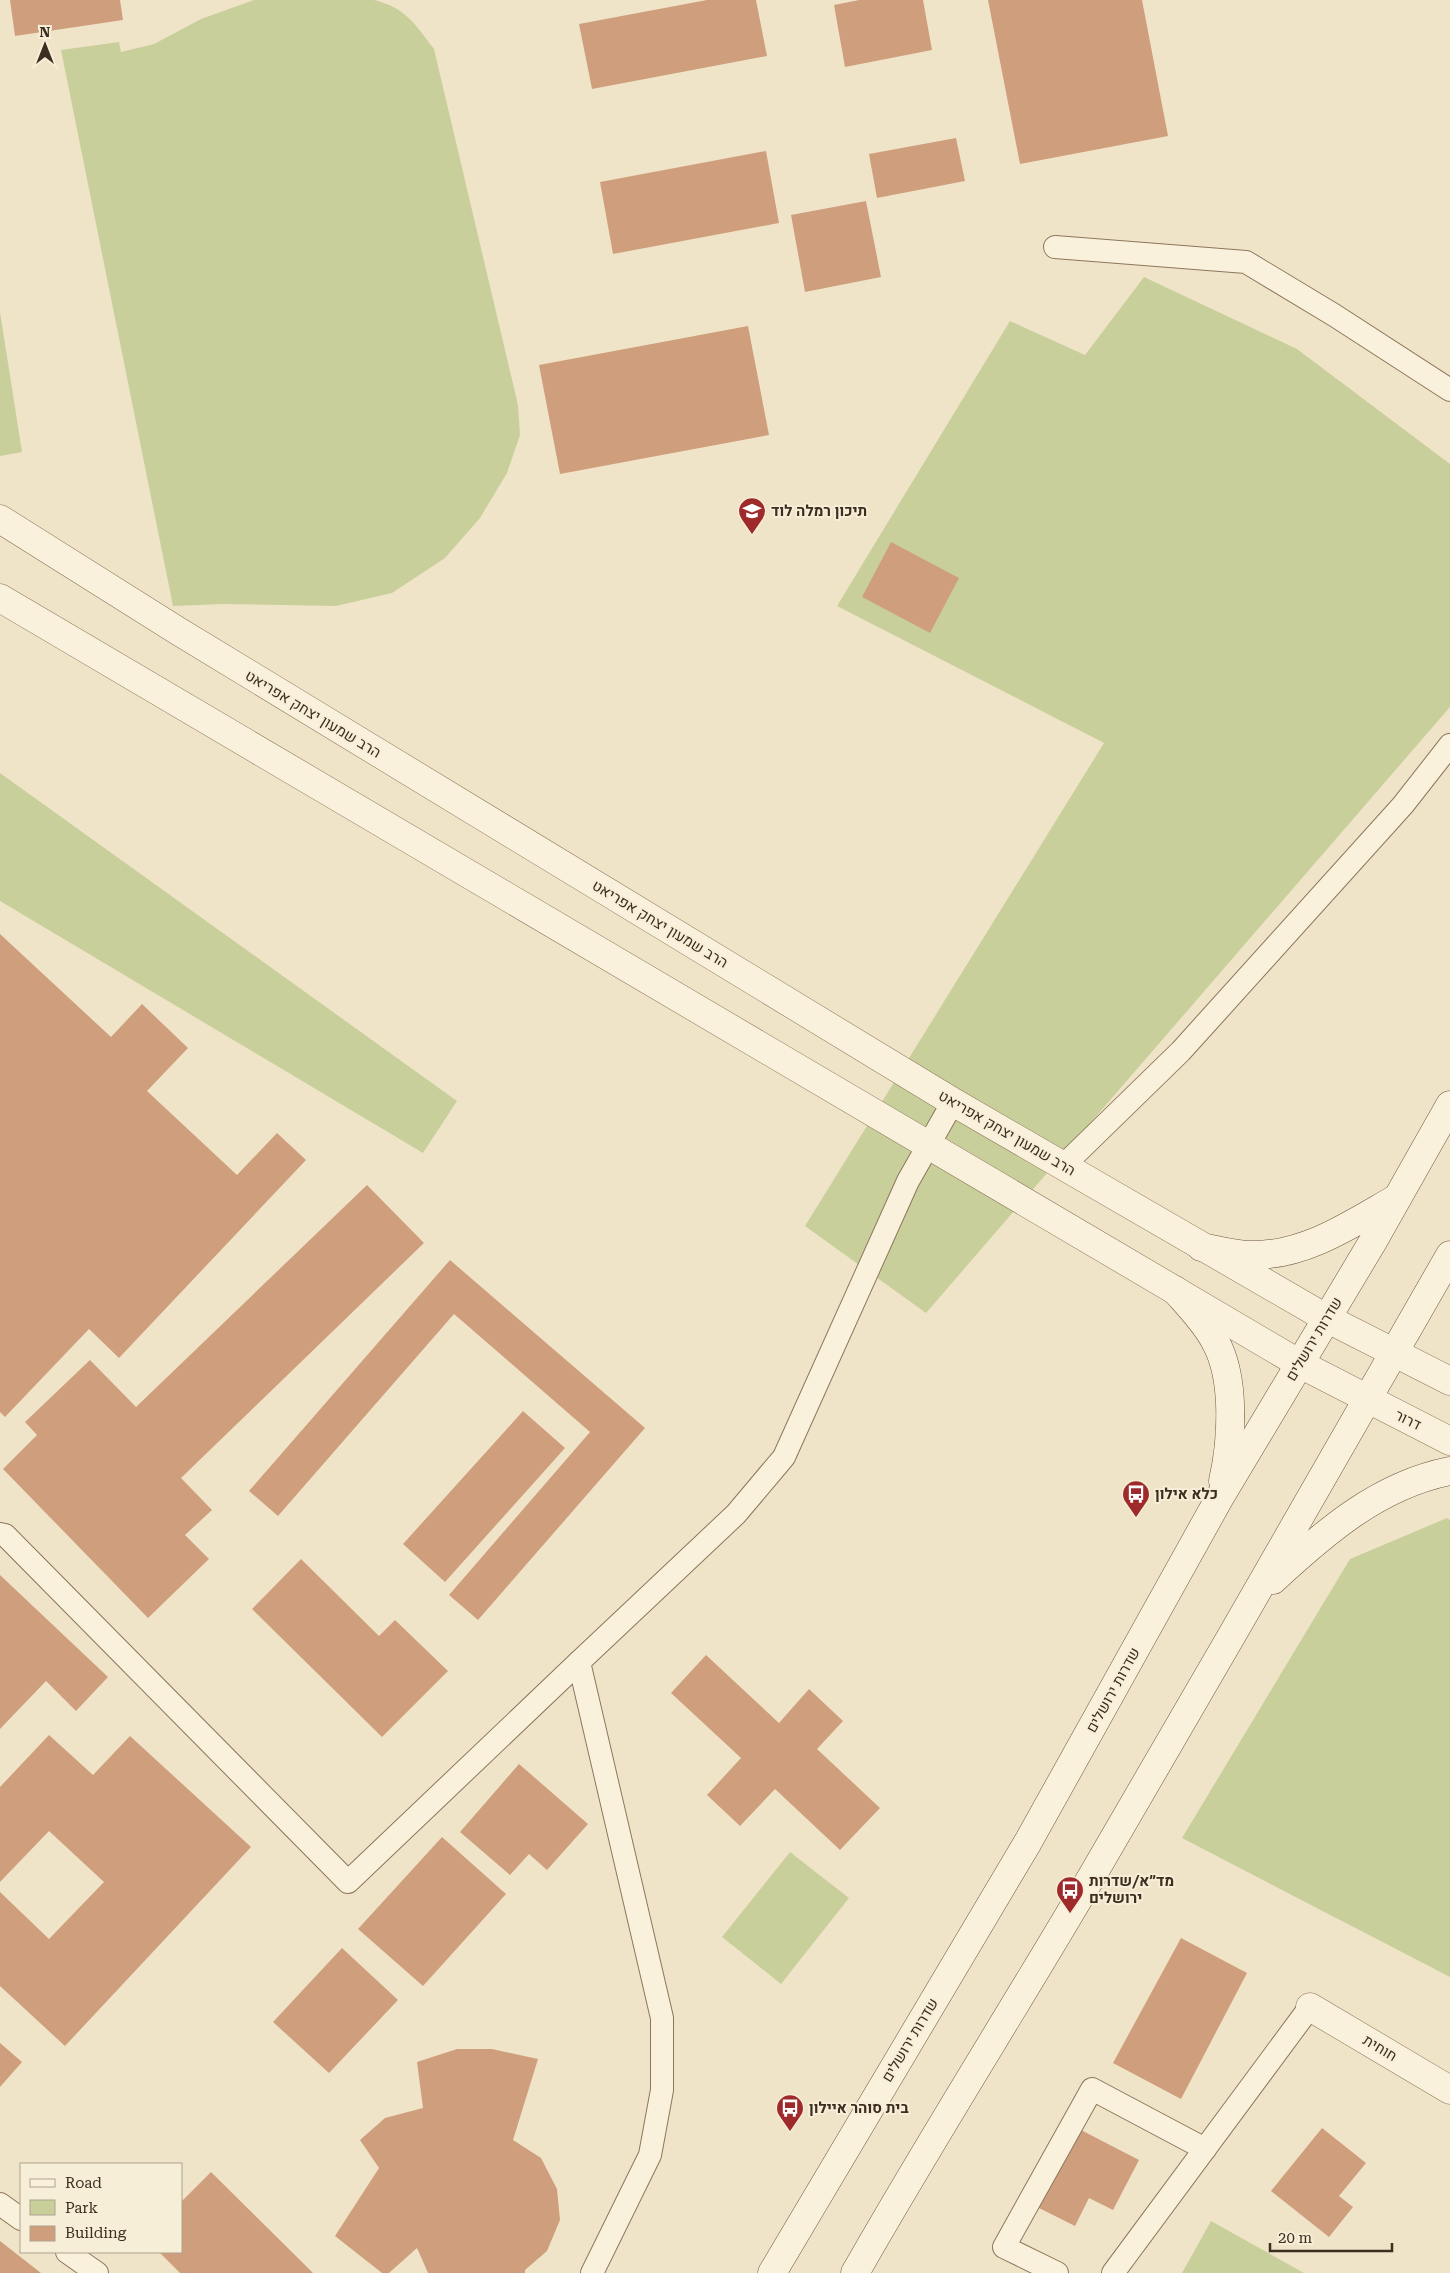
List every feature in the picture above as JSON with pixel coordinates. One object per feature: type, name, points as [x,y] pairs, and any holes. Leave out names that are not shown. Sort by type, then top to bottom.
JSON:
[{"type":"street","name":"הרב שמעון יצחק אפריאט","points":[[0,519],[178,632],[954,1102],[1201,1247],[1326,1318],[1394,1353]]},
{"type":"street","points":[[0,598],[1300,1364]]},
{"type":"street","name":"שדרות ירושלים","points":[[772,2273],[1028,1842],[1220,1497],[1398,1197],[1450,1105]]},
{"type":"street","points":[[1201,1247],[1252,1256],[1283,1253],[1333,1234],[1398,1197]]},
{"type":"street","points":[[855,2273],[871,2260],[1256,1596],[1365,1399],[1394,1353],[1450,1255]]},
{"type":"street","points":[[1175,1290],[1202,1320],[1216,1342],[1225,1366],[1229,1404],[1229,1442],[1220,1497]]},
{"type":"street","points":[[1394,1353],[1450,1381]]},
{"type":"street","name":"דרור","points":[[1300,1364],[1450,1441]]},
{"type":"street","points":[[1256,1596],[1321,1536],[1371,1501],[1422,1477],[1450,1472]]},
{"type":"street","name":"חוחית","points":[[1310,2007],[1450,2090]]},
{"type":"lane","points":[[1054,247],[1246,262],[1334,315],[1450,390]]},
{"type":"lane","points":[[1063,1166],[1181,1051],[1403,804],[1450,745]]},
{"type":"lane","points":[[2,1531],[348,1882],[736,1514],[784,1457],[908,1180],[954,1102]]},
{"type":"lane","points":[[579,1662],[662,2018],[662,2090],[650,2155],[592,2273]]},
{"type":"lane","points":[[1113,2273],[1310,2007]]},
{"type":"lane","points":[[1057,2273],[1004,2247],[1092,2089],[1205,2149]]},
{"type":"lane","points":[[0,2204],[20,2218]]},
{"type":"lane","points":[[68,2253],[97,2273]]},
{"type":"green space","points":[[254,0],[374,0],[385,3],[402,12],[434,49],[518,405],[520,435],[507,473],[480,518],[445,558],[392,593],[336,606],[224,604],[173,606],[61,50],[119,42],[121,52],[154,44],[201,19]]},
{"type":"green space","points":[[1144,277],[1297,349],[1450,464],[1450,707],[926,1313],[805,1226],[1104,743],[837,606],[1010,321],[1085,355]]},
{"type":"green space","points":[[0,312],[22,452],[0,456]]},
{"type":"green space","points":[[0,773],[457,1101],[423,1153],[0,901]]},
{"type":"green space","points":[[1447,1518],[1450,1520],[1450,1977],[1182,1838],[1350,1559]]},
{"type":"green space","points":[[790,1852],[849,1898],[781,1984],[722,1937]]},
{"type":"green space","points":[[1211,2221],[1304,2273],[1182,2273]]},
{"type":"building","points":[[10,0],[120,0],[123,20],[15,36]]},
{"type":"building","points":[[707,0],[756,0],[767,56],[592,89],[579,24]]},
{"type":"building","points":[[859,0],[923,0],[932,50],[845,67],[834,5]]},
{"type":"building","points":[[988,0],[1142,0],[1168,136],[1020,164]]},
{"type":"building","points":[[956,138],[965,181],[877,198],[869,154]]},
{"type":"building","points":[[766,151],[779,223],[613,254],[600,182]]},
{"type":"building","points":[[866,201],[881,277],[805,292],[791,215]]},
{"type":"building","points":[[748,326],[769,435],[560,474],[539,365]]},
{"type":"building","points":[[891,542],[959,578],[930,633],[862,597]]},
{"type":"building","points":[[0,934],[111,1037],[142,1004],[188,1048],[147,1091],[237,1175],[277,1133],[306,1160],[119,1358],[89,1329],[5,1417],[0,1412]]},
{"type":"building","points":[[367,1185],[424,1243],[181,1478],[212,1510],[185,1535],[209,1559],[148,1618],[3,1469],[37,1435],[25,1422],[90,1360],[136,1407]]},
{"type":"building","points":[[450,1260],[645,1428],[478,1620],[449,1595],[590,1432],[454,1314],[278,1516],[249,1491]]},
{"type":"building","points":[[523,1411],[565,1448],[445,1582],[403,1544]]},
{"type":"building","points":[[301,1559],[379,1636],[395,1620],[448,1671],[382,1737],[252,1609]]},
{"type":"building","points":[[0,1575],[108,1677],[76,1711],[46,1681],[0,1729]]},
{"type":"building","points":[[706,1655],[779,1723],[809,1689],[843,1721],[817,1749],[880,1808],[840,1850],[775,1789],[740,1826],[707,1795],[741,1758],[671,1693]]},
{"type":"building","points":[[49,1735],[93,1775],[130,1736],[251,1847],[65,2046],[0,1986],[0,1892],[49,1939],[104,1882],[49,1831],[0,1882],[0,1787]]},
{"type":"building","points":[[519,1764],[588,1824],[547,1870],[529,1854],[510,1875],[460,1832]]},
{"type":"building","points":[[442,1837],[506,1894],[423,1986],[358,1929]]},
{"type":"building","points":[[1181,1938],[1247,1973],[1181,2099],[1113,2063]]},
{"type":"building","points":[[342,1948],[398,2000],[329,2073],[273,2022]]},
{"type":"building","points":[[0,2043],[22,2062],[0,2087]]},
{"type":"building","points":[[457,2049],[492,2049],[538,2059],[513,2140],[541,2158],[557,2189],[560,2220],[547,2251],[525,2270],[525,2273],[428,2273],[417,2248],[389,2273],[382,2273],[335,2236],[379,2168],[360,2140],[385,2118],[423,2108],[417,2062]]},
{"type":"building","points":[[1322,2128],[1366,2163],[1339,2196],[1353,2207],[1329,2237],[1271,2191]]},
{"type":"building","points":[[1079,2129],[1139,2160],[1113,2210],[1089,2198],[1075,2226],[1039,2208]]},
{"type":"building","points":[[211,2172],[313,2273],[180,2273],[160,2253],[182,2253],[182,2201]]},
{"type":"building","points":[[0,2241],[41,2273],[0,2273]]},
{"type":"place","name":"תיכון רמלה לוד","points":[[752,535]]},
{"type":"place","name":"כלא אילון","points":[[1136,1518]]},
{"type":"place","name":"מד״א/שדרות ירושלים","points":[[1070,1914]]},
{"type":"place","name":"בית סוהר איילון","points":[[790,2132]]}]
